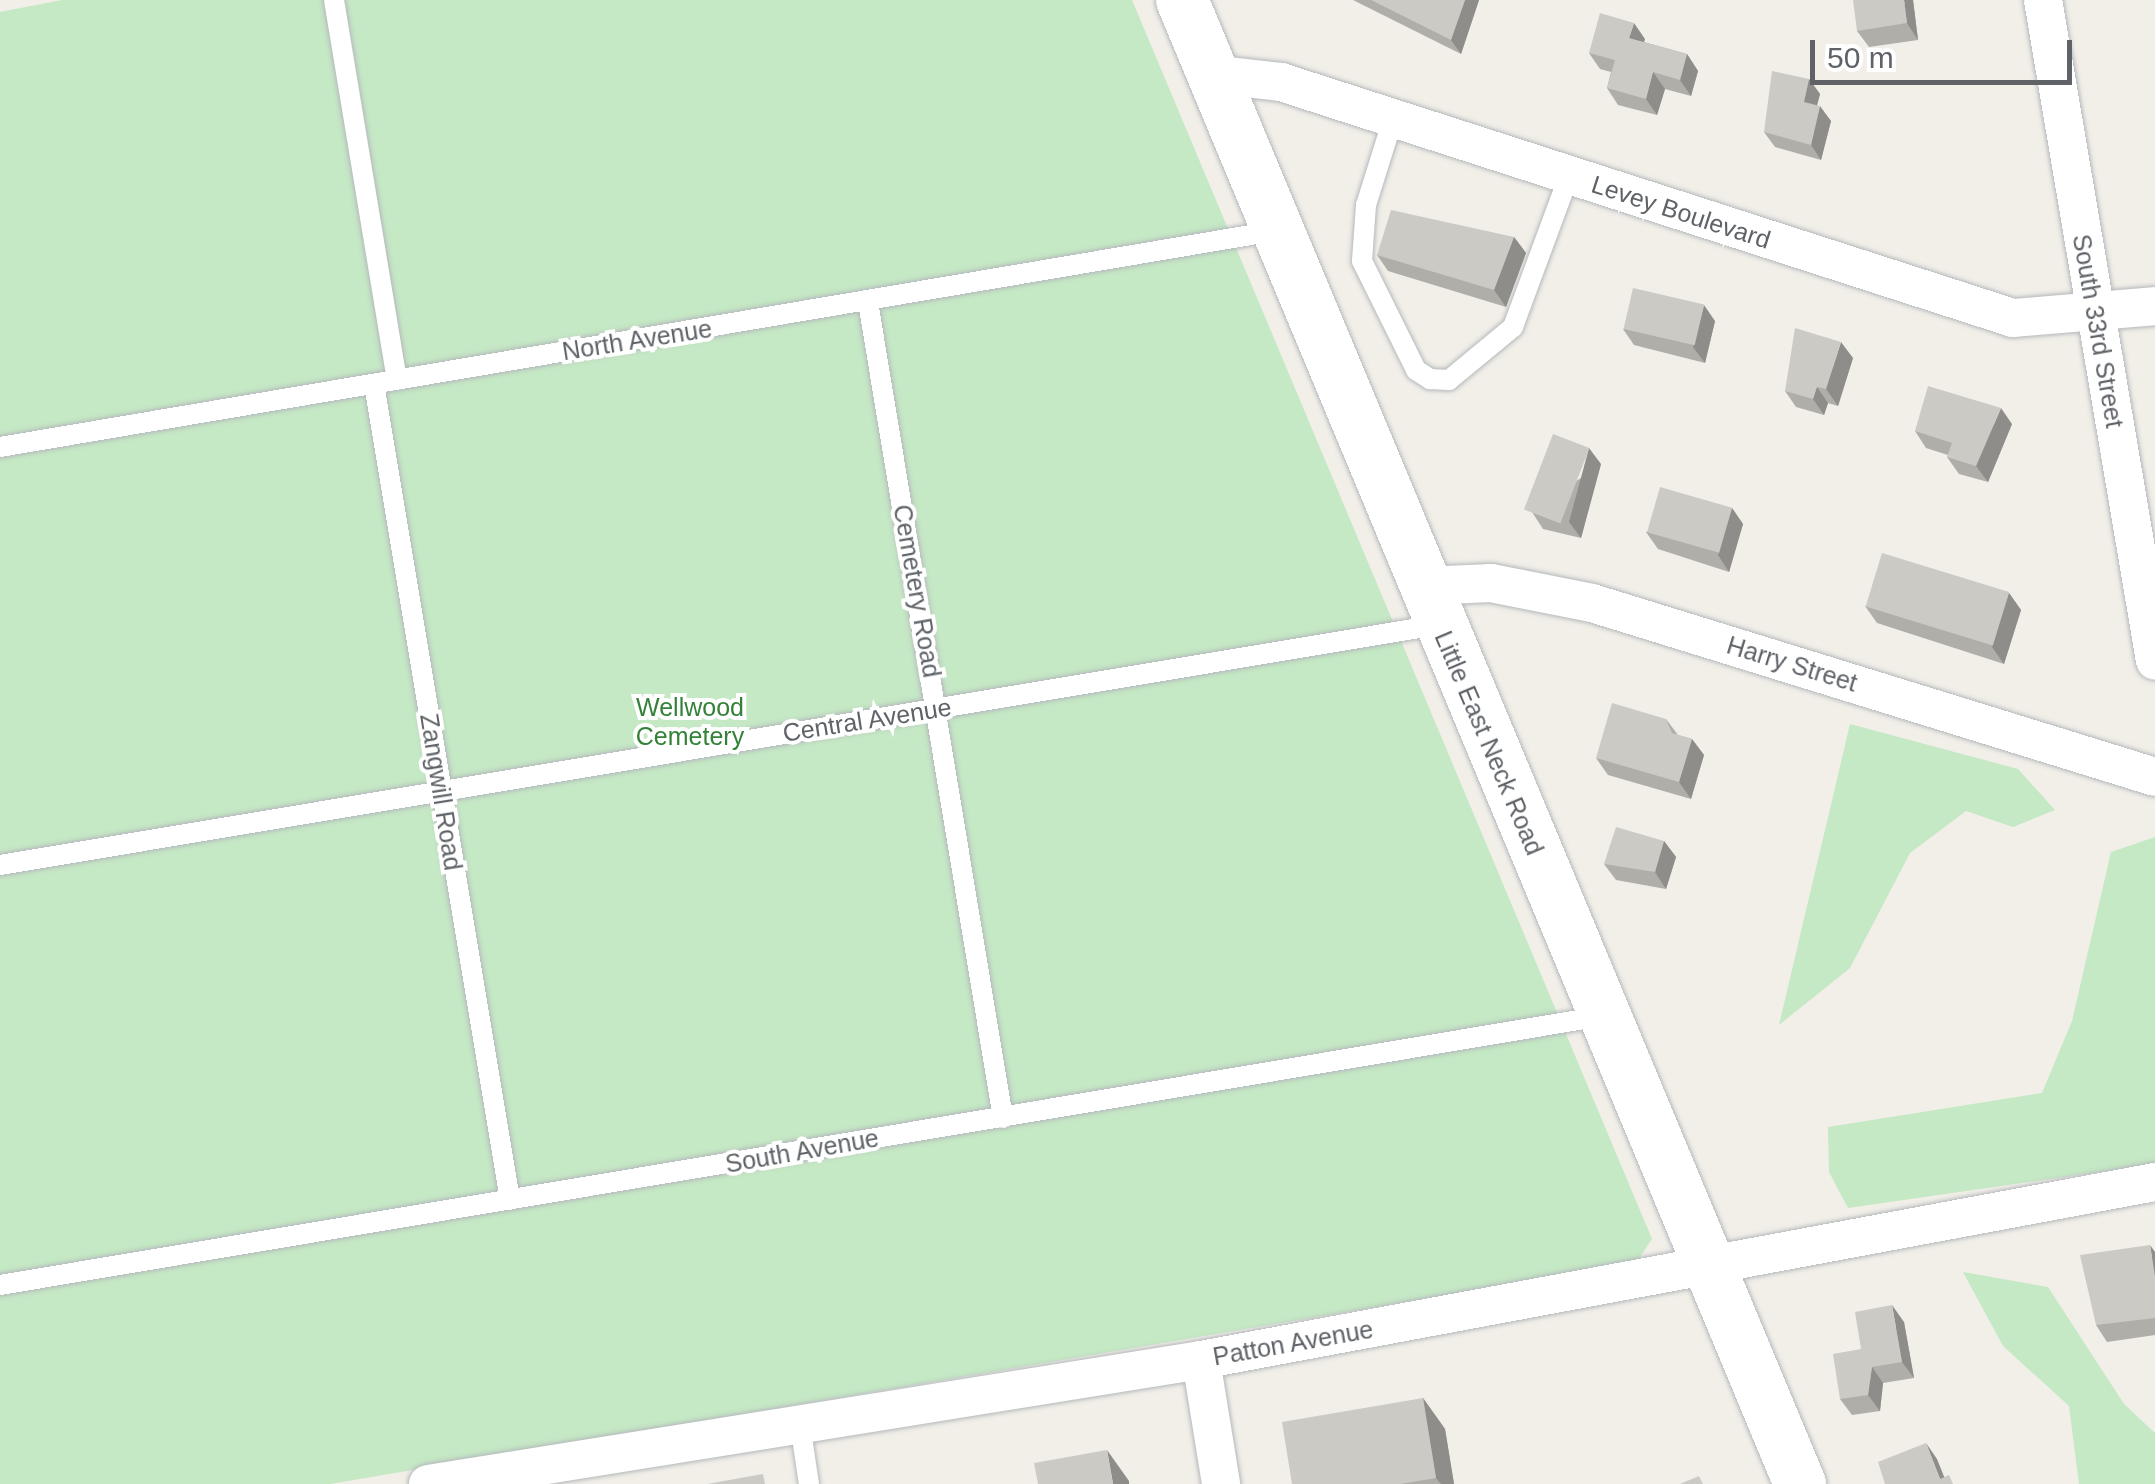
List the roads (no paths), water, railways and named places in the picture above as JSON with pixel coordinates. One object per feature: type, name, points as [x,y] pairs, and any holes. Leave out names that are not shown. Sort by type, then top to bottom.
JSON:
[{"type":"main road","name":"Little East Neck Road","points":[[1182,0],[1274,231],[1800,1484]]},
{"type":"street","name":"South 33rd Street","points":[[2044,0],[2155,661]]},
{"type":"street","name":"Levey Boulevard","points":[[1211,74],[1281,82],[2013,318],[2095,316],[2155,306]]},
{"type":"street","name":"Harry Street","points":[[1431,605],[1491,583],[1592,603],[2155,777]]},
{"type":"street","name":"Patton Avenue","points":[[428,1484],[516,1477],[800,1424],[1201,1360],[2155,1182]]},
{"type":"street","points":[[1201,1360],[1221,1484]]},
{"type":"lane","points":[[334,0],[397,380]]},
{"type":"lane","points":[[1393,119],[1366,205],[1362,262],[1416,370],[1430,380],[1448,380],[1513,327],[1569,176]]},
{"type":"lane","name":"North Avenue","points":[[0,447],[1274,231]]},
{"type":"lane","name":"Cemetery Road","points":[[868,302],[1003,1118]]},
{"type":"lane","name":"Zangwill Road","points":[[374,384],[510,1200]]},
{"type":"lane","name":"Central Avenue","points":[[0,866],[937,709],[1431,605]]},
{"type":"lane","name":"South Avenue","points":[[0,1285],[1603,1016]]},
{"type":"lane","points":[[800,1424],[808,1484]]},
{"type":"park label","name":"Wellwood Cemetery","points":[[690,722]]}]
